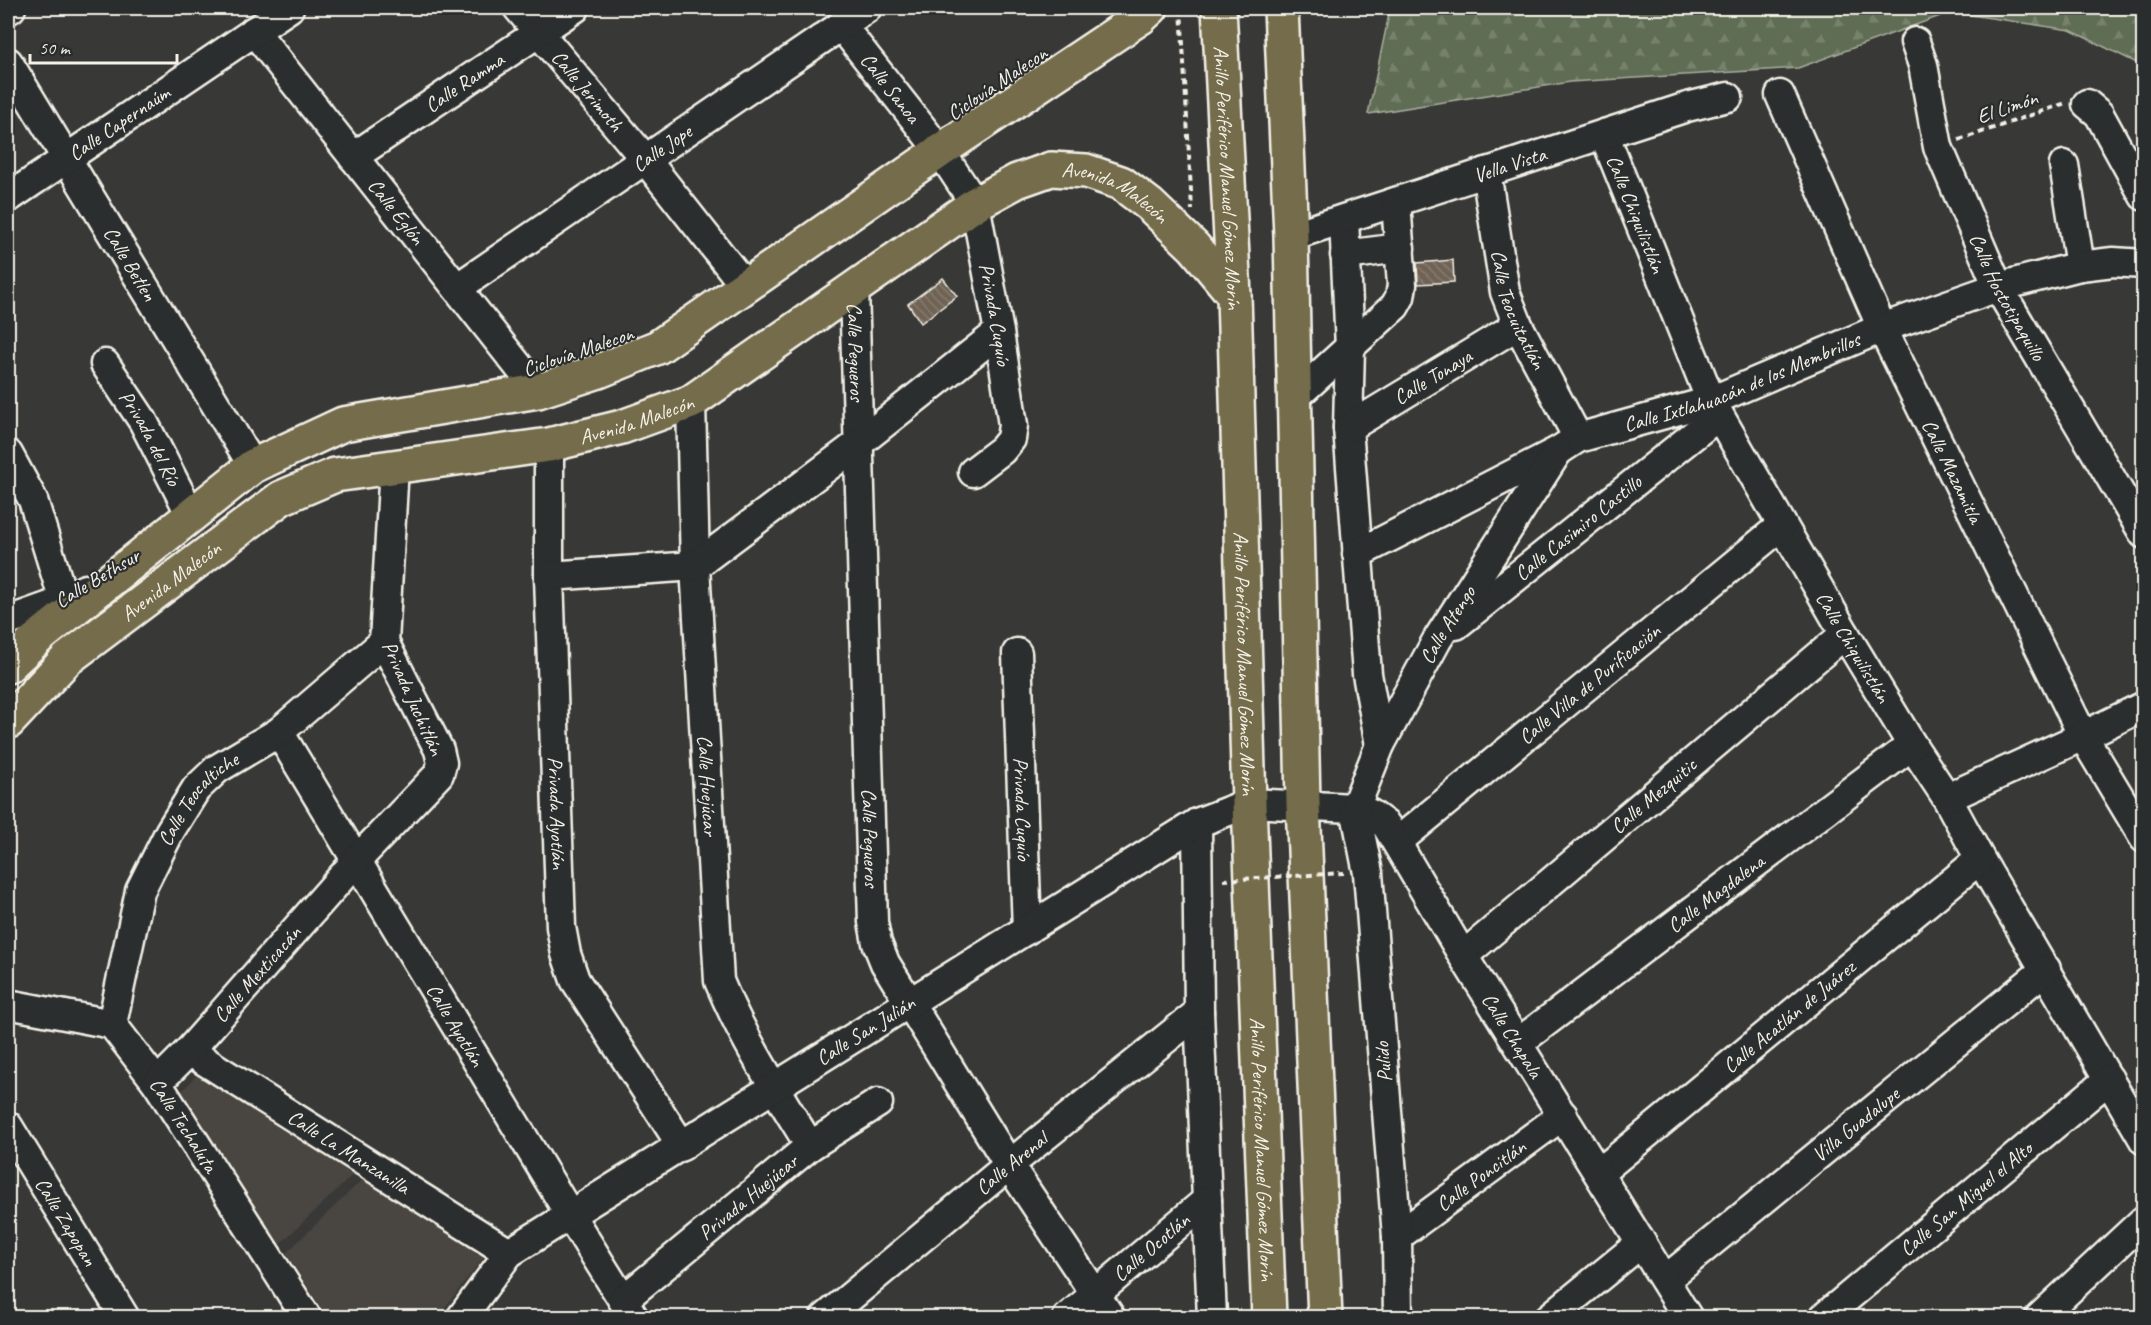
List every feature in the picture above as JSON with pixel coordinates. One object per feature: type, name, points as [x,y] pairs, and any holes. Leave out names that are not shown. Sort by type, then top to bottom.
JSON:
[{"type":"main road","name":"Anillo Periférico Manuel Gómez Morín","points":[[1220,8],[1234,295],[1249,803],[1269,1317]]},
{"type":"main road","points":[[1281,8],[1291,236],[1304,804],[1325,1317]]},
{"type":"main road","name":"Avenida Malecón","points":[[8,666],[39,637],[253,466],[343,424],[538,391],[599,371],[658,347],[1142,11]]},
{"type":"main road","name":"Avenida Malecón","points":[[8,722],[68,659],[281,498],[335,475],[549,445],[622,427],[691,402],[975,204],[1017,181],[1051,169],[1086,171],[1121,183],[1150,205],[1194,247],[1234,295]]},
{"type":"street","name":"Calle Capernaúm","points":[[8,198],[289,8]]},
{"type":"street","name":"Calle Jerimoth","points":[[518,8],[645,159],[745,286]]},
{"type":"street","name":"Calle Ramma","points":[[353,158],[575,8]]},
{"type":"street","name":"Calle Jope","points":[[457,288],[867,8]]},
{"type":"street","name":"Calle Sanoa","points":[[841,25],[940,151]]},
{"type":"street","name":"Calle Eglón","points":[[254,31],[538,391]]},
{"type":"street","name":"Calle Hostotipaquillo","points":[[1915,42],[1923,65],[1938,147],[1998,287],[2144,534]]},
{"type":"street","name":"Calle Betlen","points":[[8,62],[253,466]]},
{"type":"street","name":"Calle Mazamitla","points":[[1780,95],[1882,328],[2083,736],[2144,838]]},
{"type":"street","name":"Vella Vista","points":[[1291,236],[1687,107],[1728,98]]},
{"type":"street","points":[[2087,104],[2099,114],[2144,196]]},
{"type":"street","name":"Calle Chiquilistlán","points":[[1604,134],[1715,408],[1845,634],[1947,798],[1980,860],[2046,969],[2144,1140]]},
{"type":"street","name":"Privada Cuquío","points":[[940,151],[975,204],[999,332],[1013,425],[1011,439],[1002,450],[974,472]]},
{"type":"street","points":[[2064,165],[2080,266]]},
{"type":"street","name":"Calle Teocuitatlán","points":[[1486,172],[1505,292],[1568,445]]},
{"type":"street","points":[[1294,398],[1395,306],[1401,297],[1396,202]]},
{"type":"street","points":[[1344,219],[1350,347],[1348,428],[1367,674],[1380,745]]},
{"type":"street","points":[[1345,255],[1400,248]]},
{"type":"street","name":"Calle Ixtlahuacán de los Membrillos","points":[[1357,554],[1568,445],[1715,408],[1882,328],[1998,287],[2080,266],[2113,262],[2144,264]]},
{"type":"street","name":"Calle Pegueros","points":[[854,289],[873,922],[877,943],[885,963],[1009,1165],[1104,1306]]},
{"type":"street","name":"Calle Tonaya","points":[[1348,428],[1518,325]]},
{"type":"street","points":[[549,576],[695,566],[859,443],[999,332]]},
{"type":"street","name":"Privada del Río","points":[[105,364],[143,421],[191,514]]},
{"type":"street","name":"Calle Huejúcar","points":[[691,402],[695,566],[715,945],[719,981],[728,1004],[775,1089],[810,1146]]},
{"type":"street","name":"Calle Casimiro Castillo","points":[[1437,640],[1715,408]]},
{"type":"street","name":"Privada Ayotlán","points":[[549,445],[549,576],[561,927],[566,954],[575,980],[682,1146]]},
{"type":"street","name":"Calle Atengo","points":[[1355,808],[1380,745],[1437,640],[1568,445]]},
{"type":"street","points":[[8,454],[33,500],[64,601]]},
{"type":"street","name":"Privada Juchitlán","points":[[356,861],[439,774],[442,763],[439,750],[384,642],[394,466]]},
{"type":"street","name":"Calle Villa de Purificación","points":[[1397,842],[1781,526]]},
{"type":"street","name":"Calle Bethsur","points":[[8,621],[64,601],[152,545]]},
{"type":"street","name":"Calle Mezquitic","points":[[1463,956],[1845,634]]},
{"type":"street","name":"Calle Teocaltiche","points":[[112,1024],[140,891],[170,831],[196,789],[216,769],[279,732],[384,642]]},
{"type":"street","name":"Privada Cuquío","points":[[1017,653],[1028,930]]},
{"type":"street","points":[[1947,798],[2144,706]]},
{"type":"street","name":"Calle Ayotlán","points":[[279,732],[628,1309]]},
{"type":"street","name":"Calle Magdalena","points":[[1518,1043],[1912,745]]},
{"type":"street","name":"Calle San Julián","points":[[467,1314],[509,1253],[775,1089],[1197,823],[1249,803],[1304,804]]},
{"type":"street","name":"Calle Chapala","points":[[1304,804],[1355,808],[1371,814],[1386,825],[1463,956],[1688,1317]]},
{"type":"street","name":"Pulido","points":[[1355,808],[1368,873],[1397,1237],[1398,1317]]},
{"type":"street","points":[[1197,823],[1199,1012],[1212,1317]]},
{"type":"street","name":"Calle Acatlán de Juárez","points":[[1599,1173],[1980,860]]},
{"type":"street","name":"Calle Mexticacán","points":[[157,1083],[189,1051],[356,861]]},
{"type":"street","name":"Villa Guadalupe","points":[[1665,1280],[2046,969]]},
{"type":"street","points":[[8,1004],[112,1024]]},
{"type":"street","name":"Calle Arenal","points":[[825,1317],[1199,1012]]},
{"type":"street","name":"Calle Techaluta","points":[[112,1024],[157,1083],[307,1317]]},
{"type":"street","name":"Calle La Manzanilla","points":[[189,1051],[509,1253]]},
{"type":"street","name":"Calle San Miguel el Alto","points":[[1823,1317],[2109,1079]]},
{"type":"street","name":"Privada Huejúcar","points":[[628,1309],[810,1146],[878,1103]]},
{"type":"street","name":"Calle Poncitlán","points":[[1397,1237],[1563,1115]]},
{"type":"street","name":"Calle Zapopan","points":[[8,1126],[124,1317]]},
{"type":"street","name":"Calle Ocotlán","points":[[1067,1317],[1104,1306],[1207,1200]]},
{"type":"street","points":[[2039,1317],[2144,1220]]},
{"type":"street","points":[[1549,1317],[1642,1242]]},
{"type":"path","points":[[1181,8],[1194,247]]},
{"type":"path","name":"El Limón","points":[[1938,147],[2068,103],[2087,104]]},
{"type":"path","points":[[1223,880],[1344,873]]},
{"type":"shaded area","points":[[202,1069],[360,1168],[277,1247],[174,1100]]},
{"type":"shaded area","points":[[368,1174],[488,1252],[437,1318],[327,1317],[286,1253]]},
{"type":"green space","points":[[1392,8],[2143,8],[2143,66],[2070,30],[1951,12],[1798,68],[1570,82],[1368,114]]},
{"type":"building","points":[[1453,260],[1454,282],[1418,284],[1417,263]]},
{"type":"building","points":[[943,278],[957,296],[921,323],[908,304]]}]
